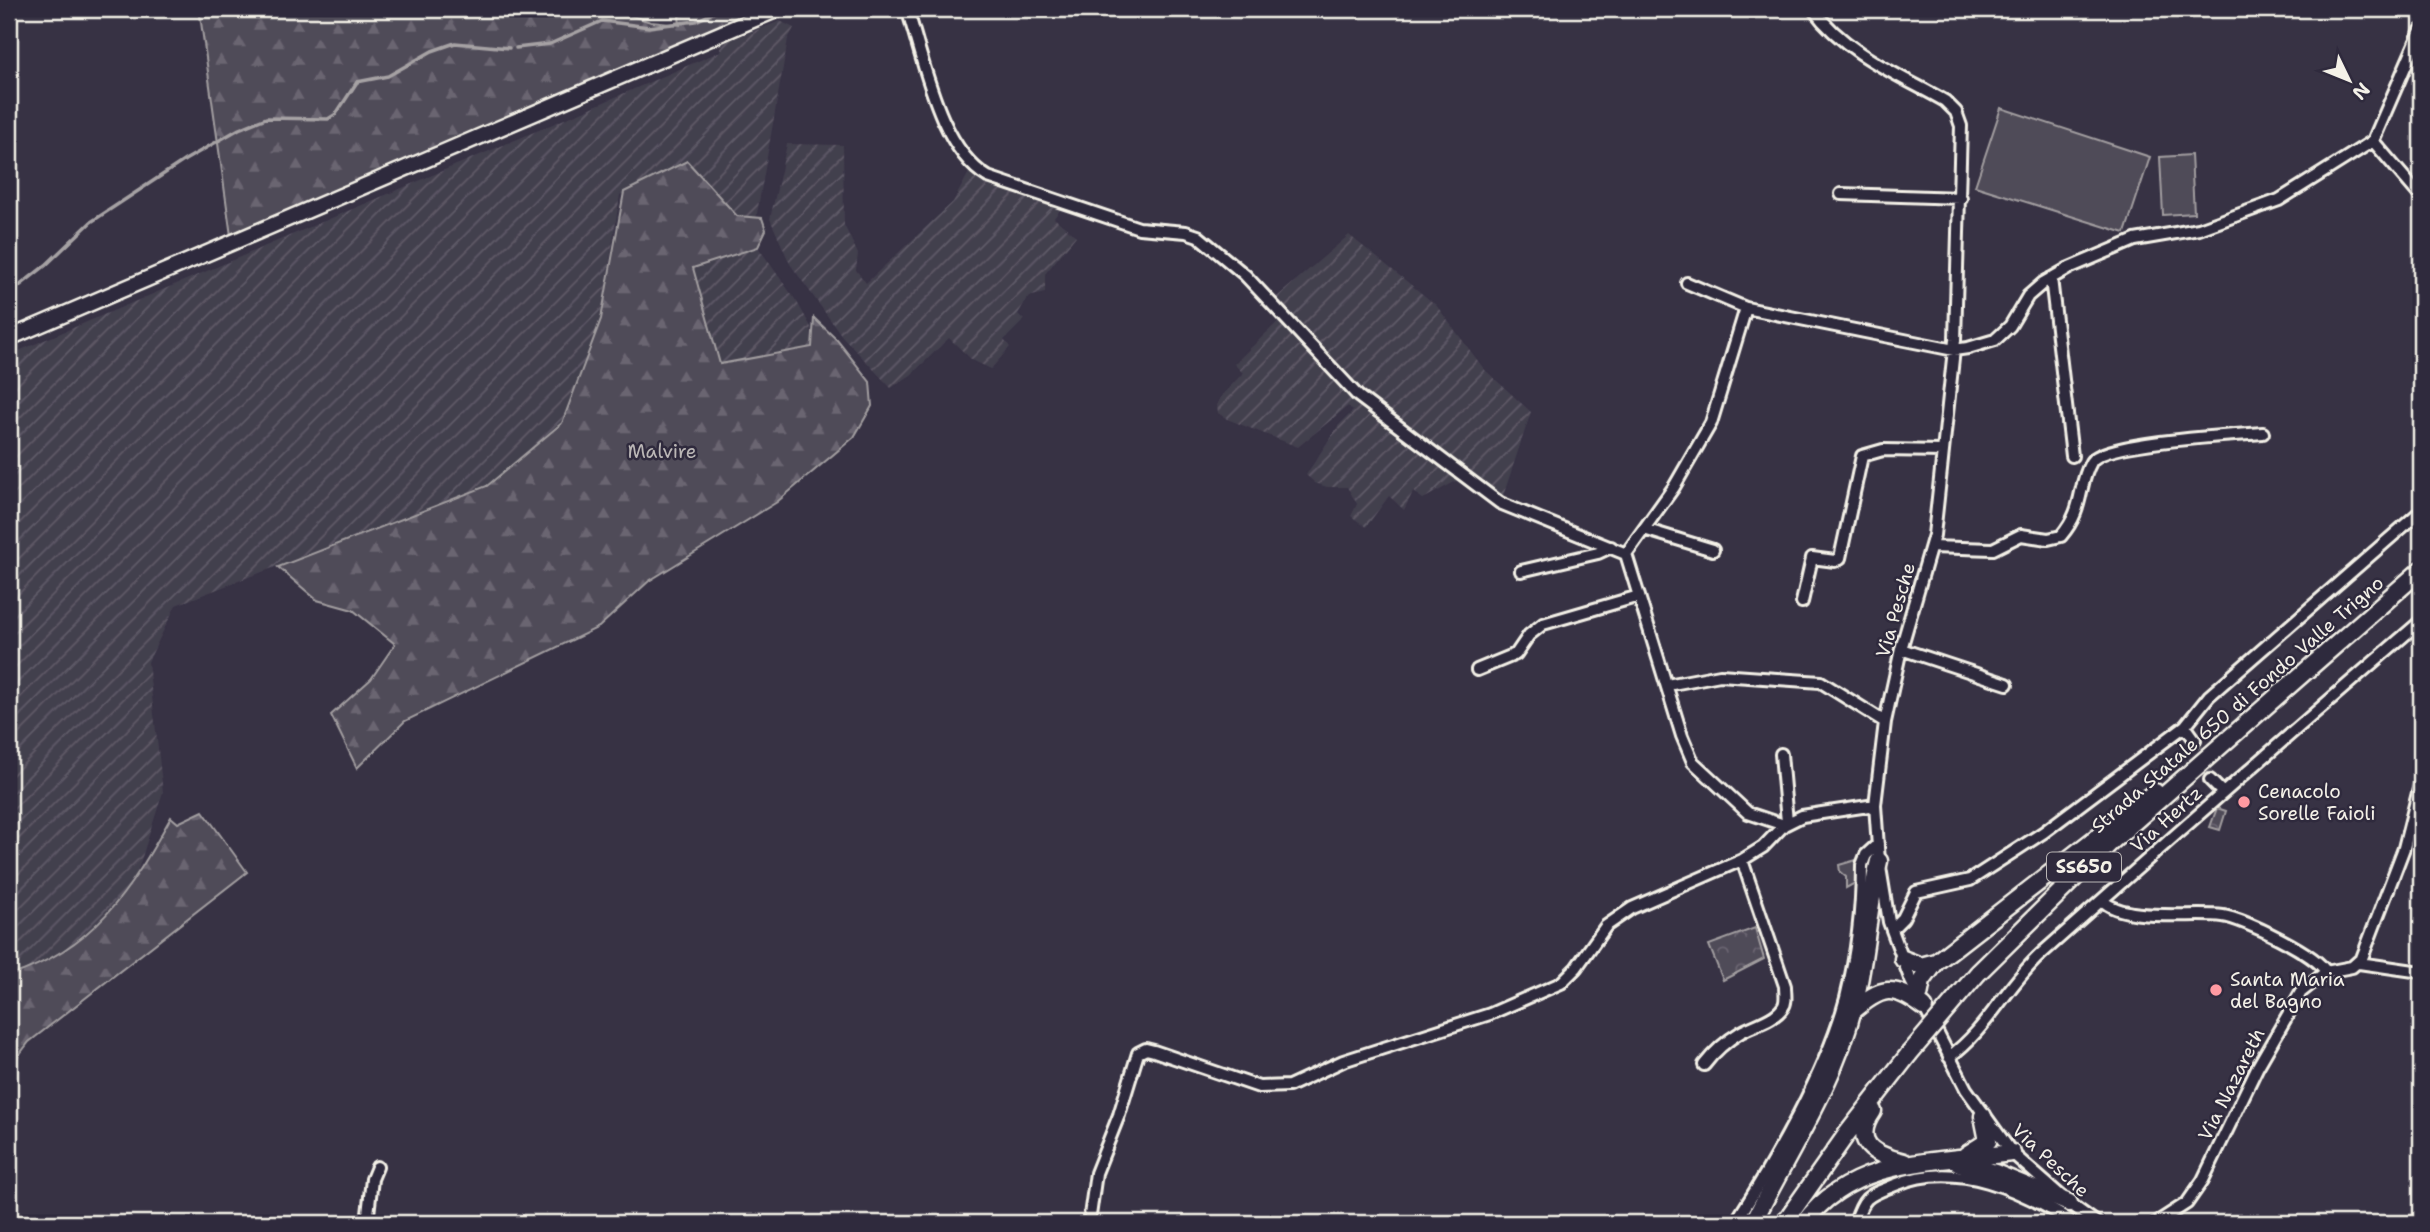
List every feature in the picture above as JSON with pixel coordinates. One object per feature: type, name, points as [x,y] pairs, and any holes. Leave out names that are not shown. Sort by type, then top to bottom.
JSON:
[{"type":"highway","name":"Strada Statale 650 di Fondo Valle Trigno","points":[[1784,1223],[1846,1135],[1909,1054],[1978,974],[2061,888],[2421,570]]},
{"type":"highway","points":[[1853,1011],[1870,997],[1893,990],[1922,1002],[1923,981],[1936,962],[2148,796],[2197,768]]},
{"type":"highway","points":[[1753,1223],[1839,1052],[1853,1011],[1879,862]]},
{"type":"highway","points":[[1903,959],[1921,966],[1936,962]]},
{"type":"highway","points":[[1906,1163],[1881,1157],[1869,1146],[1864,1136],[1864,1124],[1909,1054]]},
{"type":"highway","points":[[1950,1160],[1984,1146],[1988,1134],[1983,1116]]},
{"type":"highway","points":[[1804,1223],[1840,1188],[1906,1163],[2012,1153]]},
{"type":"highway","points":[[1977,1168],[1996,1168],[2004,1164],[2012,1153]]},
{"type":"highway","points":[[1950,1160],[2069,1203]]},
{"type":"main road","points":[[9,338],[778,9]]},
{"type":"street","points":[[907,9],[947,128],[972,167],[988,177],[1139,228],[1186,232],[1198,236],[1245,275],[1358,396],[1390,422],[1500,503],[1626,554],[1682,736],[1693,762],[1748,813],[1785,824]]},
{"type":"street","name":"Via Pesche","points":[[1813,9],[1832,32],[1849,45],[1945,101],[1956,112],[1961,126],[1961,198],[1954,350],[1931,547],[1901,649],[1885,722],[1875,805],[1879,862],[1892,929],[1922,1002],[1949,1057],[1983,1116],[2012,1153],[2069,1203],[2097,1223]]},
{"type":"street","points":[[1687,283],[1746,308],[1954,350],[1995,340],[2010,326],[2028,296],[2051,278],[2135,240],[2199,229],[2279,200],[2373,141],[2421,30]]},
{"type":"street","points":[[2373,141],[2421,197]]},
{"type":"street","points":[[1841,194],[1961,198]]},
{"type":"street","points":[[2051,278],[2072,456]]},
{"type":"street","points":[[1626,554],[1674,487],[1711,423],[1746,308]]},
{"type":"street","points":[[1931,547],[1993,550],[2021,534],[2048,539],[2060,536],[2079,506],[2090,463],[2097,454],[2136,446],[2263,433]]},
{"type":"street","points":[[1802,602],[1812,558],[1835,561],[1840,558],[1862,456],[1883,450],[1943,451]]},
{"type":"street","points":[[1892,929],[1903,918],[1916,892],[1970,880],[2044,832],[2185,726],[2209,695],[2421,511]]},
{"type":"street","points":[[1644,529],[1713,550]]},
{"type":"street","points":[[1521,572],[1598,553],[1611,547]]},
{"type":"street","points":[[1477,670],[1516,654],[1529,635],[1544,624],[1639,596]]},
{"type":"street","name":"Via Hertz","points":[[1949,1057],[1968,1042],[2038,957],[2222,792],[2421,621]]},
{"type":"street","points":[[1901,649],[2007,684]]},
{"type":"street","points":[[1667,685],[1720,675],[1821,682],[1885,722]]},
{"type":"street","points":[[2185,726],[2195,740]]},
{"type":"street","points":[[1781,754],[1785,824]]},
{"type":"street","points":[[2210,780],[2222,792]]},
{"type":"street","points":[[2421,781],[2404,848],[2359,962],[2421,972]]},
{"type":"street","points":[[1089,1223],[1096,1172],[1119,1115],[1138,1053],[1146,1049],[1259,1087],[1289,1086],[1343,1061],[1490,1014],[1560,983],[1576,968],[1606,926],[1623,914],[1742,860],[1763,847],[1785,824],[1837,808],[1875,805]]},
{"type":"street","points":[[1735,1223],[1788,1129],[1831,1041],[1846,998],[1862,865],[1866,855],[1878,844]]},
{"type":"street","points":[[1704,1065],[1738,1033],[1776,1013],[1784,1006],[1786,999],[1785,986],[1742,860]]},
{"type":"street","points":[[2102,900],[2110,906],[2164,917],[2226,917],[2299,948],[2317,960],[2326,972]]},
{"type":"street","name":"Via Nazareth","points":[[2156,1223],[2187,1203],[2203,1180],[2301,992],[2326,972],[2352,967],[2359,962]]},
{"type":"street","points":[[367,1223],[372,1179],[377,1167]]},
{"type":"street","points":[[1855,1223],[1859,1208],[1869,1195],[1916,1176],[1941,1173],[1988,1182],[2011,1190],[2074,1223]]},
{"type":"shaded area","points":[[780,21],[794,28],[788,39],[756,219],[737,216],[686,161],[620,195],[601,319],[562,423],[497,482],[176,605],[148,662],[163,792],[133,885],[91,933],[37,966],[9,976],[9,355],[588,109],[721,51],[720,44]]},
{"type":"shaded area","points":[[787,144],[843,145],[844,225],[858,254],[856,270],[866,283],[953,202],[972,167],[1066,202],[1054,218],[1076,236],[1045,274],[1045,293],[1028,297],[1018,314],[1024,320],[1004,340],[1010,347],[991,369],[972,360],[949,338],[911,375],[891,388],[842,336],[790,264],[770,219]]},
{"type":"shaded area","points":[[1349,235],[1436,305],[1484,369],[1531,412],[1502,499],[1460,479],[1423,499],[1413,492],[1404,510],[1389,496],[1366,527],[1351,516],[1357,504],[1347,487],[1327,487],[1315,483],[1306,475],[1338,426],[1353,411],[1348,406],[1298,447],[1218,413],[1217,405],[1222,395],[1243,373],[1234,364],[1284,316],[1271,302]]},
{"type":"shaded area","points":[[758,247],[797,302],[811,327],[812,347],[720,365],[693,268]]},
{"type":"green space","points":[[236,9],[609,9],[651,22],[680,25],[679,16],[699,9],[774,9],[232,243],[200,15]]},
{"type":"green space","points":[[2001,108],[2150,157],[2125,233],[1975,186]]},
{"type":"green space","points":[[2191,155],[2194,213],[2163,215],[2160,157]]},
{"type":"green space","name":"Malvire","points":[[687,161],[737,216],[762,218],[766,230],[758,247],[693,268],[720,364],[812,347],[814,318],[837,340],[870,382],[872,406],[854,437],[777,502],[649,581],[599,627],[405,721],[357,768],[331,715],[371,679],[395,644],[353,610],[317,600],[278,567],[487,486],[562,423],[601,319],[624,192]]},
{"type":"green space","points":[[2217,808],[2226,811],[2220,830],[2210,827]]},
{"type":"green space","points":[[203,811],[247,872],[29,1042],[9,1068],[9,976],[65,950],[87,933],[124,893],[171,817],[178,823]]},
{"type":"green space","points":[[1856,860],[1857,882],[1846,888],[1846,877],[1840,872],[1839,865]]},
{"type":"green space","points":[[1755,928],[1764,959],[1723,980],[1709,945]]},
{"type":"waterway","points":[[516,48],[550,44],[602,21],[649,27],[696,21],[721,9]]},
{"type":"waterway","points":[[9,294],[46,265],[91,222],[185,160],[239,129],[266,118],[328,119],[336,114],[357,82],[388,76],[432,51],[455,43],[509,48]]},
{"type":"tunnel","points":[[2195,740],[2210,780]]},
{"type":"place","name":"Cenacolo Sorelle Faioli","points":[[2244,802]]},
{"type":"place","name":"Santa Maria del Bagno","points":[[2216,990]]}]
